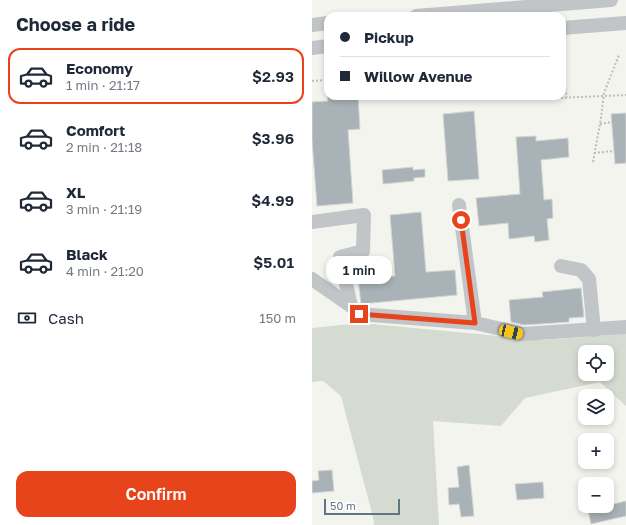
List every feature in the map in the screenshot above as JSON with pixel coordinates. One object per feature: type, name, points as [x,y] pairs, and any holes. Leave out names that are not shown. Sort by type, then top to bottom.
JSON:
[{"type":"street","points":[[443,12],[491,5],[612,0]]},
{"type":"street","points":[[312,25],[324,24]]},
{"type":"street","points":[[566,28],[625,27]]},
{"type":"street","points":[[312,48],[324,46]]},
{"type":"street","points":[[459,206],[475,323]]},
{"type":"street","points":[[312,222],[364,215],[362,251],[340,258],[351,306]]},
{"type":"street","points":[[561,266],[581,270],[589,279],[594,330]]},
{"type":"street","points":[[312,279],[351,306],[359,314],[475,323],[523,334],[626,327]]},
{"type":"path","points":[[593,162],[600,124],[603,96],[620,55]]},
{"type":"path","points":[[312,81],[324,80]]},
{"type":"path","points":[[566,93],[567,98],[626,95]]},
{"type":"path","points":[[600,124],[612,122]]},
{"type":"path","points":[[594,153],[614,151]]},
{"type":"shaded area","points":[[361,323],[542,340],[626,334],[626,406],[614,395],[614,389],[608,389],[600,382],[525,398],[501,426],[433,421],[439,525],[374,525],[341,396],[323,381],[312,382],[312,328]]},
{"type":"building","points":[[358,100],[360,129],[348,130],[353,203],[317,206],[312,140],[312,102]]},
{"type":"building","points":[[474,111],[479,179],[448,181],[443,114]]},
{"type":"building","points":[[626,113],[626,163],[615,164],[611,114]]},
{"type":"building","points":[[536,136],[536,141],[568,138],[569,157],[541,160],[544,200],[552,199],[553,218],[547,219],[549,240],[535,242],[534,236],[509,239],[508,223],[479,226],[476,198],[520,194],[516,137]]},
{"type":"building","points":[[413,167],[413,170],[425,169],[425,177],[414,178],[414,181],[383,184],[382,170]]},
{"type":"building","points":[[421,212],[426,272],[455,270],[457,295],[361,304],[358,279],[395,276],[390,215]]},
{"type":"building","points":[[581,288],[584,317],[569,318],[569,322],[524,325],[511,322],[509,300],[543,297],[542,292]]},
{"type":"building","points":[[469,465],[474,516],[461,517],[459,504],[449,505],[448,488],[459,487],[457,467]]},
{"type":"building","points":[[332,470],[334,491],[312,493],[312,481],[319,480],[318,471]]},
{"type":"building","points":[[543,482],[544,498],[517,500],[515,484]]},
{"type":"building","points":[[626,501],[626,516],[591,524],[589,513],[614,513],[614,504]]},
{"type":"route","points":[[359,314],[475,323],[461,220]]}]
